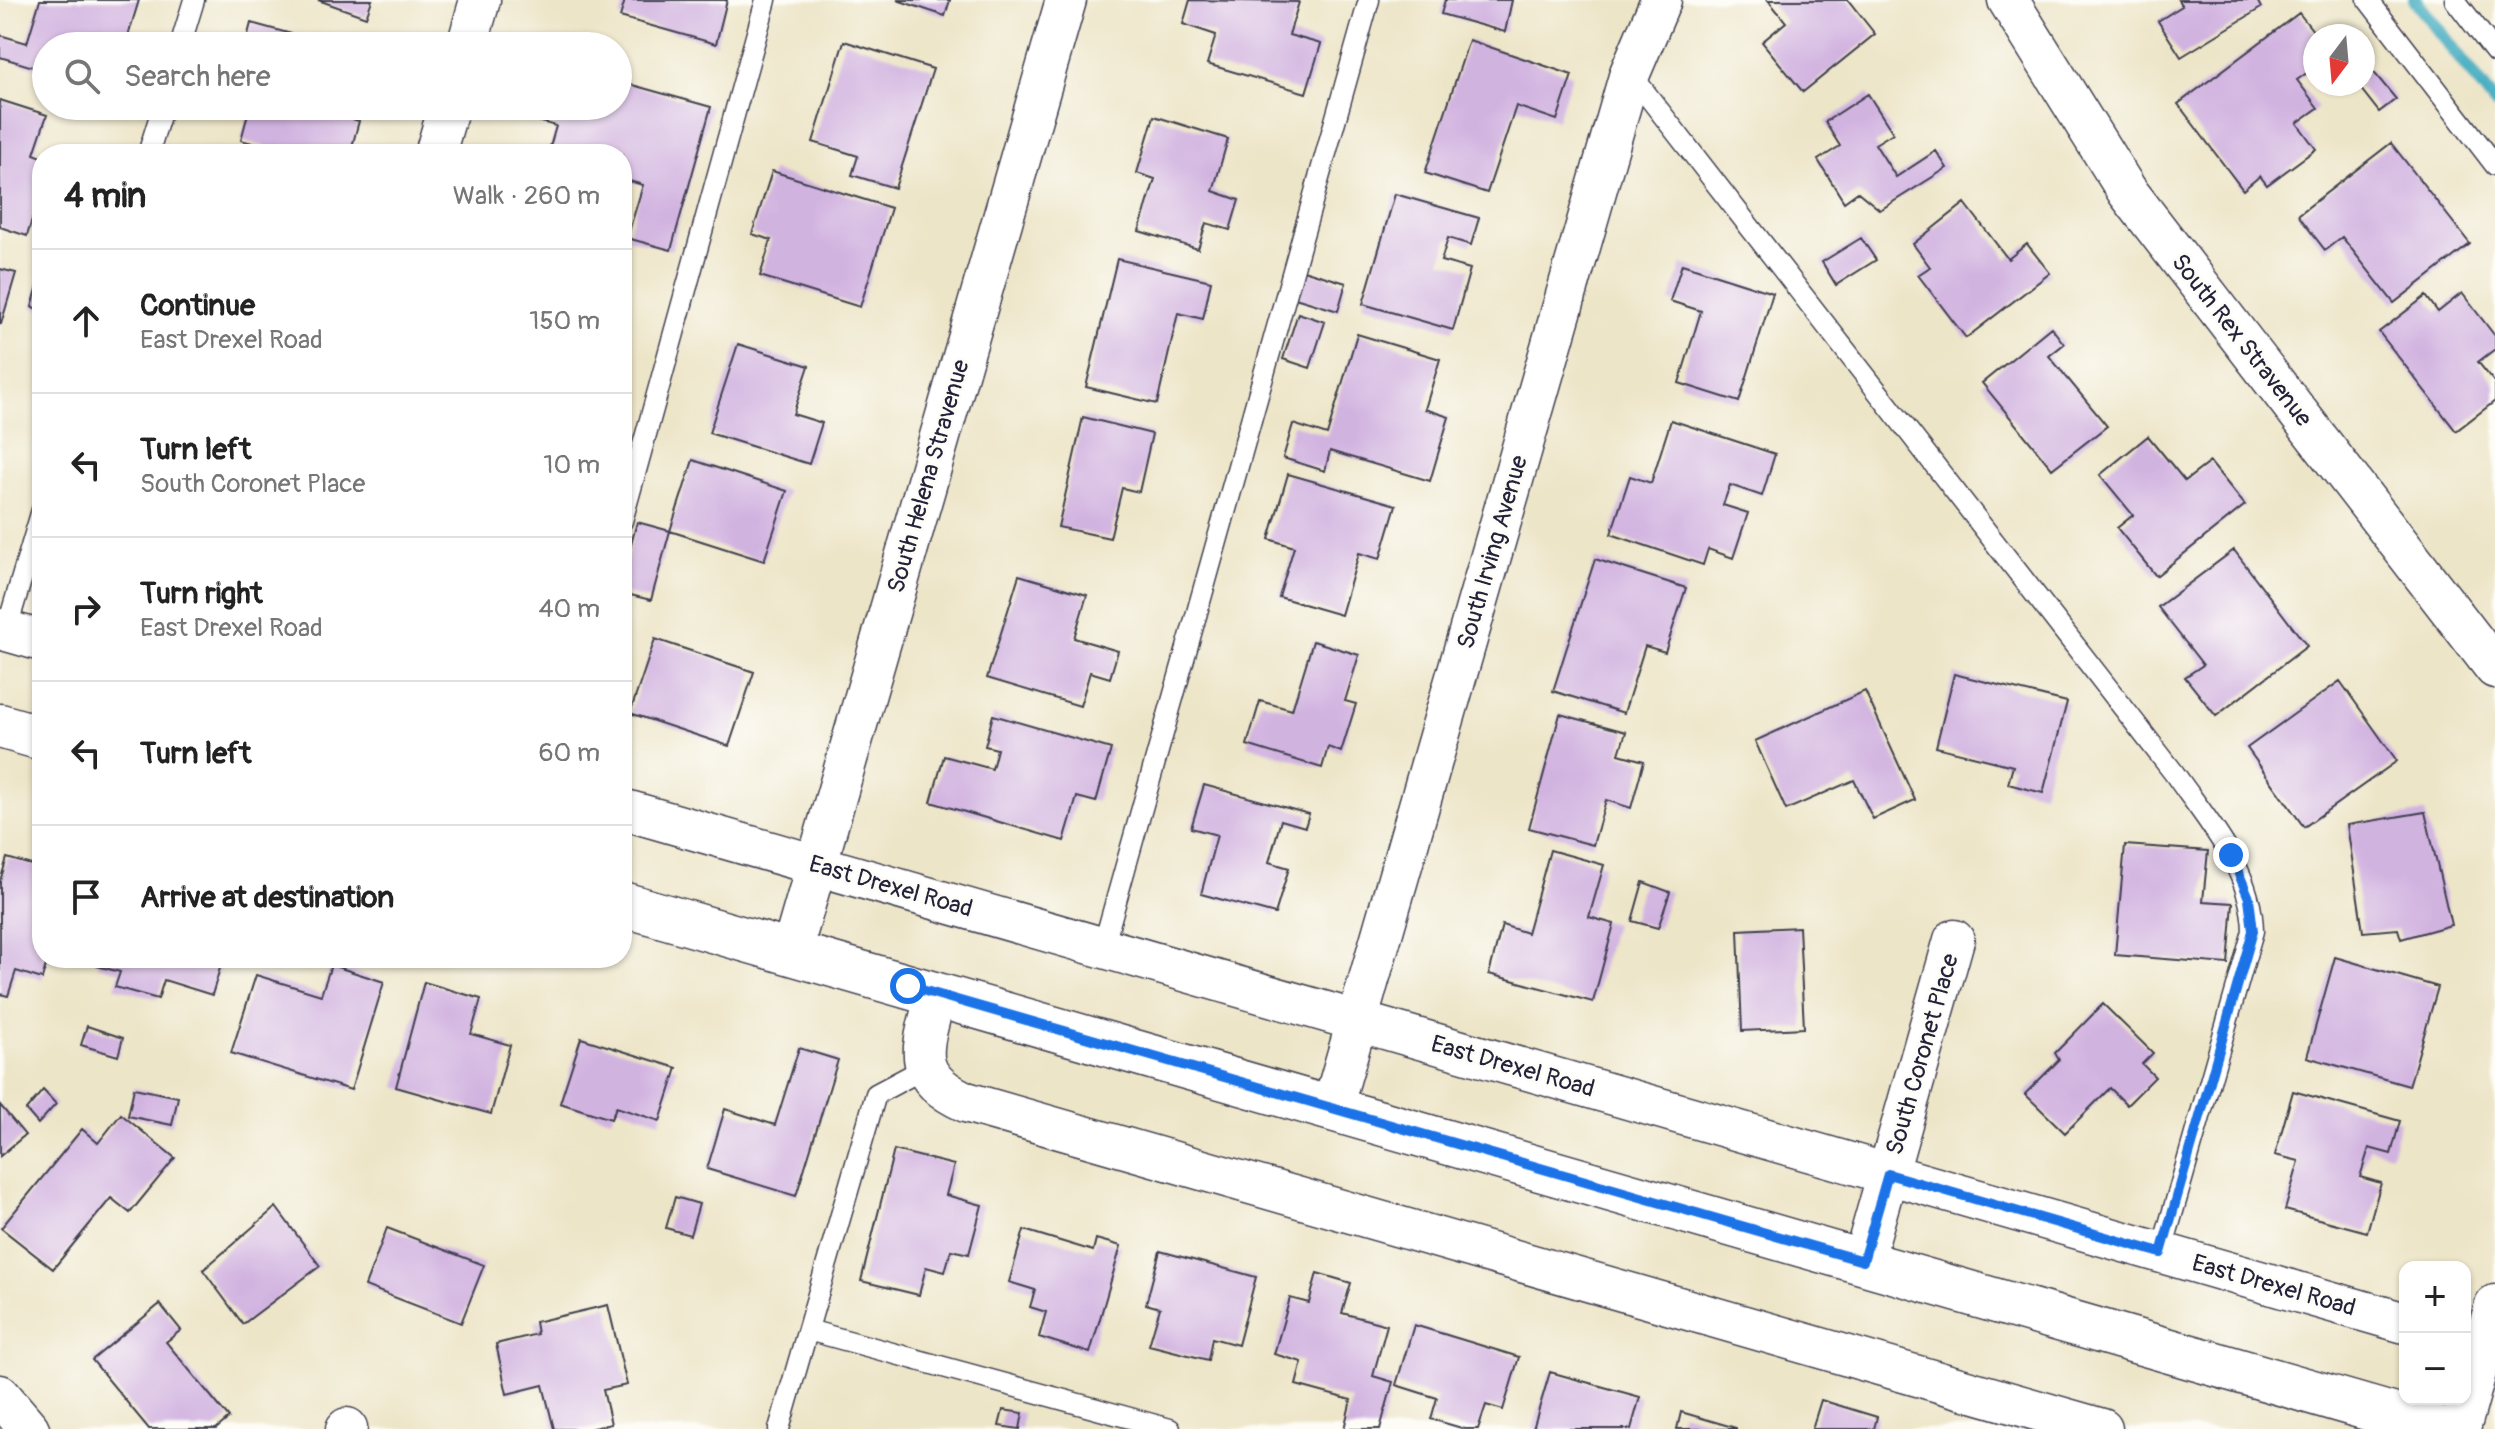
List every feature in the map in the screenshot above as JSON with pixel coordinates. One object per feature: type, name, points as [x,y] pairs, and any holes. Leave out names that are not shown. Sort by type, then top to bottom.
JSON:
[{"type":"street","points":[[471,32],[480,0]]},
{"type":"street","name":"South Helena Stravenue","points":[[791,953],[1066,0]]},
{"type":"street","name":"South Irving Avenue","points":[[1332,1108],[1630,73],[1661,0]]},
{"type":"street","name":"South Rex Stravenue","points":[[2008,0],[2127,191],[2495,668]]},
{"type":"street","points":[[438,144],[445,120]]},
{"type":"street","points":[[0,726],[32,735]]},
{"type":"street","name":"East Drexel Road","points":[[632,812],[2399,1321]]},
{"type":"street","points":[[632,907],[2440,1429]]},
{"type":"street","name":"South Coronet Place","points":[[1863,1261],[1954,940]]},
{"type":"street","points":[[936,994],[923,1045],[923,1069],[940,1090],[966,1102],[2102,1429]]},
{"type":"street","points":[[2460,1429],[2481,1343],[2495,1305]]},
{"type":"street","points":[[0,1395],[29,1429]]},
{"type":"lane","points":[[184,32],[194,0]]},
{"type":"lane","points":[[632,485],[766,0]]},
{"type":"lane","points":[[1103,947],[1369,0]]},
{"type":"lane","points":[[2368,0],[2495,165]]},
{"type":"lane","points":[[2455,0],[2495,52]]},
{"type":"lane","points":[[1630,73],[2174,773],[2241,873],[2253,913],[2251,940],[2161,1253]]},
{"type":"lane","points":[[151,144],[159,120]]},
{"type":"lane","points":[[16,634],[32,558]]},
{"type":"lane","points":[[779,1429],[876,1094],[923,1069]]},
{"type":"lane","points":[[808,1330],[1170,1429]]},
{"type":"building","points":[[40,0],[139,0],[129,32],[32,32],[32,67],[0,57],[0,35],[27,43]]},
{"type":"building","points":[[318,0],[372,0],[366,17]]},
{"type":"building","points":[[625,0],[727,0],[716,44],[620,17]]},
{"type":"building","points":[[897,0],[950,0],[945,16]]},
{"type":"building","points":[[1190,0],[1299,2],[1289,35],[1321,44],[1306,93],[1207,64],[1216,35],[1183,24]]},
{"type":"building","points":[[1445,0],[1512,0],[1505,32],[1441,14]]},
{"type":"building","points":[[1768,0],[1848,0],[1875,34],[1803,92],[1762,42],[1786,22]]},
{"type":"building","points":[[2178,0],[2257,0],[2261,8],[2181,57],[2158,21],[2182,6]]},
{"type":"building","points":[[2299,13],[2308,24],[2303,24],[2303,76],[2297,80],[2303,88],[2303,96],[2309,96],[2318,108],[2297,123],[2316,149],[2267,185],[2260,176],[2243,190],[2178,104]]},
{"type":"building","points":[[251,23],[284,32],[249,32]]},
{"type":"building","points":[[1469,40],[1572,75],[1557,120],[1516,106],[1487,193],[1425,173]]},
{"type":"building","points":[[844,41],[933,69],[895,188],[852,175],[858,156],[813,142]]},
{"type":"building","points":[[2375,74],[2396,99],[2379,112],[2366,96],[2375,96]]},
{"type":"building","points":[[632,85],[711,107],[671,250],[632,239],[632,221],[643,185],[632,182],[632,144],[551,144],[556,126],[534,120],[632,120]]},
{"type":"building","points":[[1868,94],[1893,133],[1875,144],[1896,177],[1936,151],[1947,168],[1880,210],[1858,192],[1844,202],[1818,160],[1840,146],[1825,122]]},
{"type":"building","points":[[0,100],[32,110],[32,120],[45,120],[37,144],[32,144],[32,220],[27,236],[0,227]]},
{"type":"building","points":[[1154,116],[1228,139],[1213,191],[1239,200],[1230,230],[1206,223],[1198,249],[1139,231],[1155,179],[1137,173]]},
{"type":"building","points":[[246,120],[359,121],[353,144],[256,144],[241,140]]},
{"type":"building","points":[[2391,143],[2470,244],[2394,303],[2342,237],[2325,250],[2298,215]]},
{"type":"building","points":[[772,171],[891,208],[860,307],[760,276],[771,240],[752,234]]},
{"type":"building","points":[[1395,194],[1479,218],[1471,245],[1448,238],[1441,261],[1470,269],[1453,330],[1363,304]]},
{"type":"building","points":[[1965,203],[2008,259],[2027,244],[2050,273],[1966,338],[1918,275],[1930,267],[1913,244]]},
{"type":"building","points":[[1861,238],[1876,260],[1836,285],[1822,262]]},
{"type":"building","points":[[1117,259],[1211,281],[1203,319],[1178,313],[1157,404],[1086,387]]},
{"type":"building","points":[[1682,264],[1773,293],[1739,402],[1679,383],[1701,311],[1670,301]]},
{"type":"building","points":[[0,269],[16,273],[1,324],[0,324]]},
{"type":"building","points":[[1303,270],[1346,283],[1338,311],[1295,298]]},
{"type":"building","points":[[2462,293],[2495,336],[2495,349],[2478,362],[2495,383],[2495,401],[2456,431],[2379,332],[2426,296],[2438,312]]},
{"type":"building","points":[[1298,313],[1325,322],[1310,368],[1283,359]]},
{"type":"building","points":[[2051,327],[2064,344],[2049,356],[2107,426],[2052,469],[1982,383]]},
{"type":"building","points":[[1357,334],[1440,359],[1425,409],[1449,417],[1430,481],[1330,451],[1325,471],[1283,458],[1293,424],[1327,435]]},
{"type":"building","points":[[738,344],[809,366],[793,414],[822,423],[809,464],[709,433]]},
{"type":"building","points":[[1083,417],[1152,434],[1139,492],[1122,488],[1110,538],[1058,527]]},
{"type":"building","points":[[1671,420],[1775,454],[1762,496],[1730,485],[1723,505],[1748,513],[1733,558],[1708,549],[1703,565],[1611,534],[1630,476],[1651,483]]},
{"type":"building","points":[[2148,436],[2185,481],[2210,462],[2245,505],[2156,576],[2117,528],[2133,515],[2100,475]]},
{"type":"building","points":[[693,460],[787,491],[764,561],[670,531]]},
{"type":"building","points":[[1288,474],[1396,505],[1380,559],[1359,553],[1341,615],[1279,597],[1294,547],[1269,539]]},
{"type":"building","points":[[637,522],[670,531],[651,600],[632,595],[632,541]]},
{"type":"building","points":[[2234,550],[2307,646],[2216,716],[2185,677],[2203,665],[2158,607]]},
{"type":"building","points":[[1595,559],[1686,588],[1665,652],[1645,646],[1624,713],[1553,691]]},
{"type":"building","points":[[1019,575],[1087,595],[1074,638],[1118,651],[1110,678],[1090,672],[1080,706],[987,678]]},
{"type":"building","points":[[655,639],[754,672],[729,746],[632,714]]},
{"type":"building","points":[[1313,641],[1359,655],[1345,701],[1356,704],[1341,752],[1328,747],[1322,768],[1247,745],[1260,701],[1292,710]]},
{"type":"building","points":[[1954,674],[2067,702],[2043,793],[2008,784],[2013,766],[1936,747]]},
{"type":"building","points":[[2340,681],[2397,761],[2304,827],[2247,748]]},
{"type":"building","points":[[1865,691],[1915,800],[1873,819],[1854,780],[1786,810],[1755,741]]},
{"type":"building","points":[[1560,714],[1626,732],[1619,754],[1644,761],[1631,808],[1606,800],[1593,845],[1529,828]]},
{"type":"building","points":[[993,715],[1111,749],[1096,802],[1077,797],[1064,841],[931,802],[944,756],[992,769],[997,749],[985,746]]},
{"type":"building","points":[[1204,785],[1309,814],[1305,827],[1281,820],[1269,862],[1289,868],[1275,914],[1201,894],[1217,835],[1191,828]]},
{"type":"building","points":[[2425,812],[2451,925],[2401,939],[2398,929],[2363,932],[2347,825]]},
{"type":"building","points":[[2125,845],[2208,851],[2203,901],[2233,903],[2228,964],[2115,955]]},
{"type":"building","points":[[1550,850],[1604,865],[1589,917],[1614,924],[1593,1002],[1489,974],[1502,925],[1527,933]]},
{"type":"building","points":[[7,858],[32,865],[32,968],[45,968],[42,979],[16,971],[8,996],[0,994],[0,881]]},
{"type":"building","points":[[1643,882],[1670,892],[1658,928],[1632,921]]},
{"type":"building","points":[[1799,927],[1804,1028],[1742,1031],[1738,930]]},
{"type":"building","points":[[2335,957],[2438,987],[2409,1086],[2307,1057]]},
{"type":"building","points":[[105,968],[220,968],[212,995],[164,980],[158,999],[115,987],[120,972]]},
{"type":"building","points":[[330,968],[340,968],[384,982],[351,1090],[231,1053],[256,975],[321,995]]},
{"type":"building","points":[[424,982],[481,999],[471,1034],[510,1045],[491,1114],[396,1087]]},
{"type":"building","points":[[2103,1004],[2153,1053],[2142,1064],[2155,1077],[2127,1105],[2110,1088],[2065,1133],[2025,1094],[2059,1060],[2055,1053]]},
{"type":"building","points":[[87,1026],[123,1038],[118,1056],[81,1045]]},
{"type":"building","points":[[581,1038],[677,1068],[660,1121],[616,1107],[611,1119],[560,1103]]},
{"type":"building","points":[[799,1048],[838,1060],[796,1196],[707,1169],[725,1109],[775,1125]]},
{"type":"building","points":[[134,1088],[178,1097],[172,1125],[128,1116]]},
{"type":"building","points":[[43,1090],[56,1104],[38,1124],[26,1110]]},
{"type":"building","points":[[2293,1091],[2400,1121],[2391,1154],[2369,1148],[2360,1177],[2381,1183],[2367,1232],[2285,1210],[2299,1161],[2275,1155]]},
{"type":"building","points":[[0,1105],[25,1135],[0,1156]]},
{"type":"building","points":[[121,1114],[175,1158],[130,1213],[111,1198],[53,1269],[1,1228],[82,1129],[98,1143]]},
{"type":"building","points":[[894,1150],[954,1165],[946,1195],[982,1205],[969,1254],[951,1250],[945,1272],[926,1267],[919,1295],[861,1281]]},
{"type":"building","points":[[675,1197],[699,1204],[690,1235],[666,1228]]},
{"type":"building","points":[[276,1207],[320,1266],[243,1324],[203,1270]]},
{"type":"building","points":[[387,1228],[484,1265],[461,1323],[365,1286]]},
{"type":"building","points":[[1024,1230],[1093,1251],[1096,1239],[1121,1246],[1090,1353],[1039,1337],[1046,1312],[1030,1307],[1035,1290],[1009,1282]]},
{"type":"building","points":[[1160,1251],[1256,1277],[1238,1345],[1212,1338],[1208,1360],[1149,1345],[1160,1308],[1146,1304]]},
{"type":"building","points":[[1317,1273],[1351,1283],[1342,1313],[1387,1325],[1373,1376],[1393,1382],[1380,1429],[1344,1429],[1351,1400],[1296,1385],[1302,1362],[1274,1354],[1290,1298],[1309,1303]]},
{"type":"building","points":[[160,1304],[181,1330],[166,1342],[229,1418],[216,1429],[149,1429],[92,1360]]},
{"type":"building","points":[[608,1305],[627,1385],[603,1390],[611,1424],[589,1429],[554,1429],[543,1385],[507,1394],[496,1344],[537,1334],[535,1322]]},
{"type":"building","points":[[1414,1325],[1519,1357],[1503,1410],[1486,1405],[1478,1429],[1465,1429],[1431,1419],[1437,1398],[1396,1385]]},
{"type":"building","points":[[1550,1372],[1640,1397],[1631,1429],[1533,1429]]},
{"type":"building","points":[[1821,1400],[1877,1417],[1874,1429],[1812,1429]]},
{"type":"building","points":[[1003,1410],[1023,1413],[1020,1429],[999,1426]]},
{"type":"building","points":[[1681,1412],[1736,1428],[1736,1429],[1677,1429]]},
{"type":"waterway","points":[[2415,0],[2495,103]]},
{"type":"route","points":[[908,986],[1863,1261],[1888,1174],[2161,1253],[2253,931],[2249,898],[2231,855]]}]
